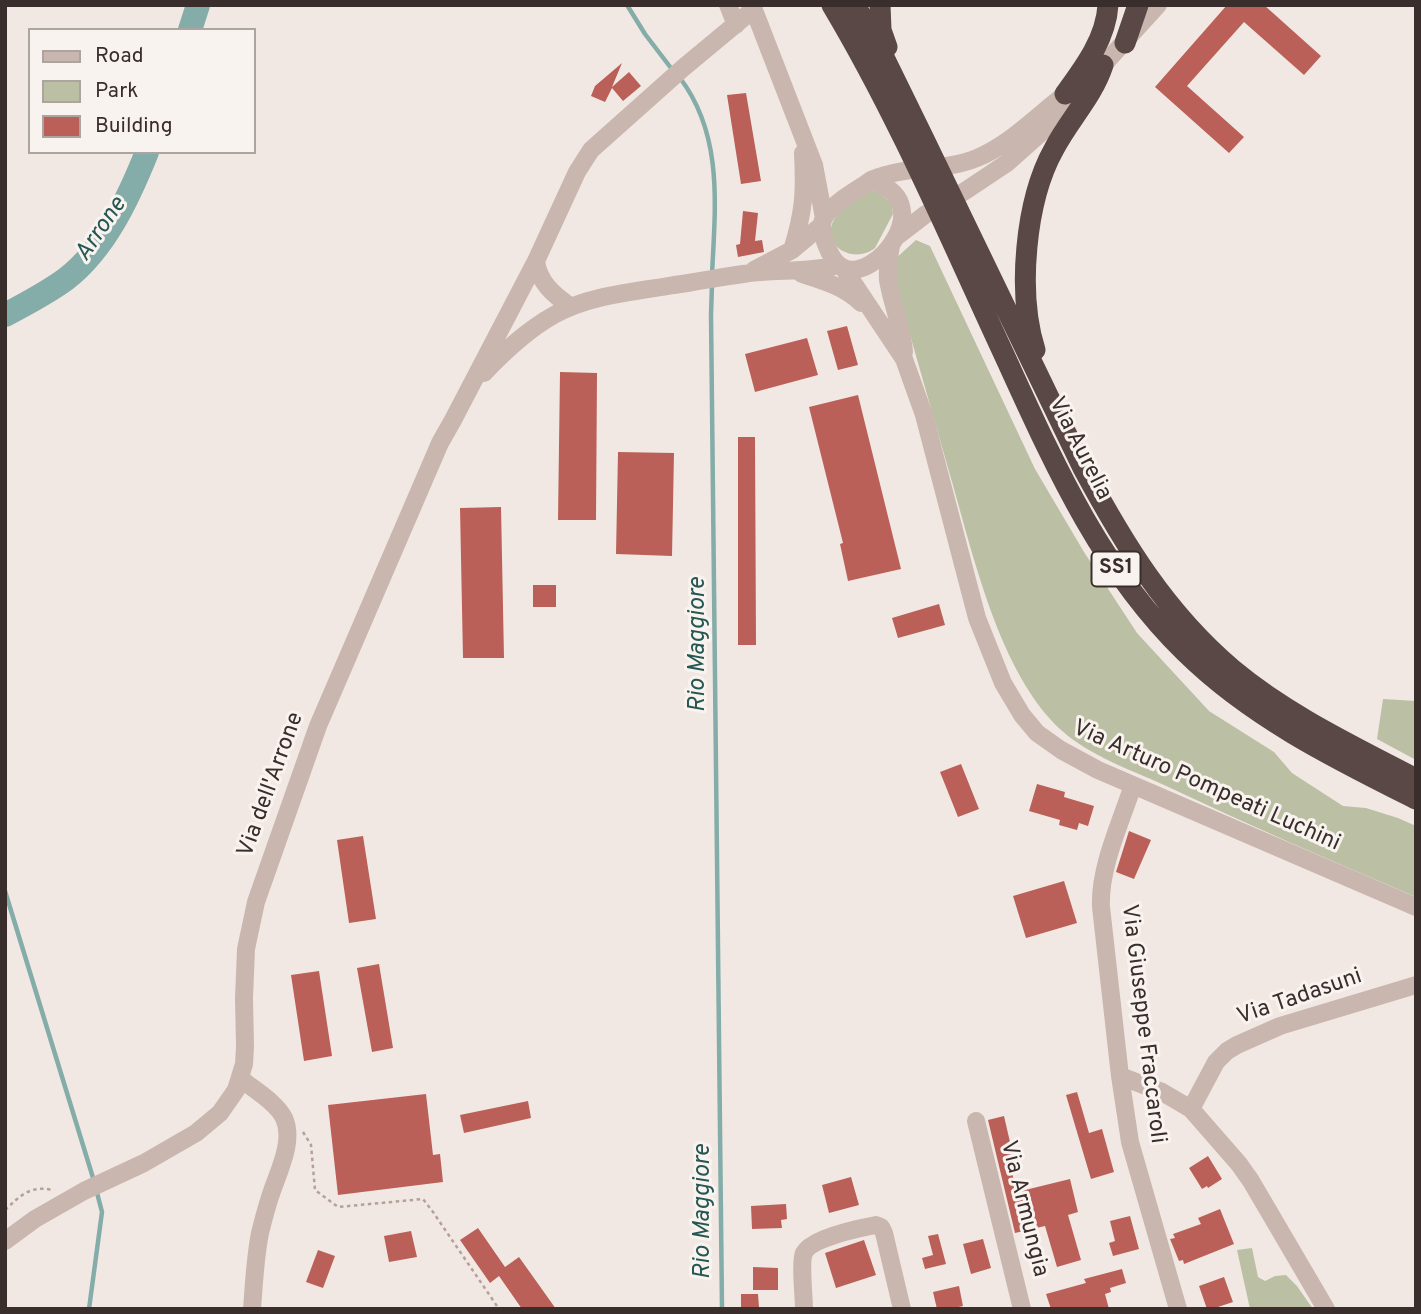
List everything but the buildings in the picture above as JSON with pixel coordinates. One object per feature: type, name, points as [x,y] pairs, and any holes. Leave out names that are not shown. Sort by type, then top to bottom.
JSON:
[{"type":"highway","name":"Via Aurelia","points":[[832,5],[917,146],[953,222],[1062,481],[1098,542],[1143,606],[1187,654],[1240,699],[1288,731],[1416,799]]},
{"type":"highway","name":"Via Aurelia","points":[[855,5],[914,118],[917,146]]},
{"type":"highway","points":[[880,5],[884,40],[918,108],[914,118]]},
{"type":"highway","points":[[1073,90],[1095,49],[1108,5]]},
{"type":"highway","points":[[1125,43],[1138,5]]},
{"type":"highway","points":[[1067,436],[1065,418],[1038,360],[1032,340],[1027,316],[1025,274],[1031,220],[1043,171],[1098,79],[1103,65]]},
{"type":"highway","name":"Via Aurelia","points":[[953,222],[1127,547],[1173,609],[1212,651],[1257,687],[1300,716],[1416,779]]},
{"type":"street","points":[[728,5],[736,24]]},
{"type":"street","points":[[741,274],[763,267],[792,250],[845,198],[870,181],[891,173],[947,166],[977,158],[996,148],[1103,65],[1158,5]]},
{"type":"street","points":[[753,7],[814,165],[823,222],[822,232],[828,247],[842,267]]},
{"type":"street","name":"Via dell'Arrone","points":[[5,1241],[34,1219],[65,1201],[157,1156],[208,1124],[230,1101],[240,1078],[245,1047],[246,949],[256,902],[318,726],[440,443],[536,261],[587,155],[598,142],[753,7]]},
{"type":"street","points":[[453,420],[478,381],[505,352],[541,323],[571,307],[618,295],[741,274],[860,268],[870,264],[926,214],[1007,163],[1073,101],[1073,90]]},
{"type":"street","points":[[792,250],[802,215],[804,196],[801,135]]},
{"type":"street","points":[[870,181],[886,186],[900,203],[902,218],[894,242]]},
{"type":"street","name":"Via Arturo Pompeati Luchini","points":[[894,242],[888,277],[903,340],[904,359]]},
{"type":"street","points":[[536,261],[538,275],[544,284],[571,307]]},
{"type":"street","name":"Via Arturo Pompeati Luchini","points":[[842,267],[904,359],[924,415],[977,618],[1003,683],[1028,723],[1048,742],[1080,761],[1416,907]]},
{"type":"street","name":"Via Arturo Pompeati Luchini","points":[[796,272],[848,292],[882,323]]},
{"type":"street","name":"Via Giuseppe Fraccaroli","points":[[1133,785],[1104,872],[1101,906],[1130,1142],[1178,1309]]},
{"type":"street","name":"Via Tadasuni","points":[[1191,1109],[1216,1062],[1237,1045],[1280,1026],[1416,985]]},
{"type":"street","points":[[1120,1076],[1162,1092],[1191,1109],[1251,1181],[1326,1309]]},
{"type":"street","points":[[240,1078],[278,1110],[287,1129],[284,1154],[267,1206],[259,1242],[252,1309]]},
{"type":"street","name":"Via Armungia","points":[[976,1121],[1022,1309]]},
{"type":"street","points":[[804,1309],[803,1259],[806,1249],[820,1240],[873,1225],[881,1227],[884,1233],[902,1309]]},
{"type":"path","points":[[287,1129],[301,1128],[311,1145],[315,1190],[338,1207],[423,1199],[499,1309]]},
{"type":"path","points":[[5,1210],[32,1189],[53,1191],[65,1201]]},
{"type":"green space","points":[[864,190],[879,192],[892,204],[893,214],[875,248],[861,254],[853,254],[839,249],[831,236],[831,228],[840,212]]},
{"type":"green space","points":[[916,240],[930,246],[1035,469],[1084,552],[1137,633],[1209,711],[1274,752],[1292,773],[1343,806],[1366,808],[1416,826],[1416,897],[1097,755],[1061,730],[1039,706],[1021,677],[991,611],[968,540],[896,286],[895,259]]},
{"type":"green space","points":[[1383,699],[1416,701],[1416,760],[1377,739]]},
{"type":"green space","points":[[1252,1248],[1258,1277],[1265,1281],[1286,1275],[1313,1309],[1250,1309],[1237,1250]]},
{"type":"waterway","name":"Arrone","points":[[191,28],[198,5]]},
{"type":"waterway","name":"Rio Maggiore","points":[[627,5],[674,72]]},
{"type":"waterway","name":"Rio Maggiore","points":[[680,78],[694,100],[710,148],[715,199],[712,275]]},
{"type":"waterway","name":"Arrone","points":[[5,315],[66,279],[93,253],[124,204],[146,154]]},
{"type":"waterway","name":"Rio Maggiore","points":[[712,284],[722,1309]]},
{"type":"waterway","points":[[5,891],[94,1181]]},
{"type":"waterway","points":[[89,1309],[102,1212],[96,1189]]}]
